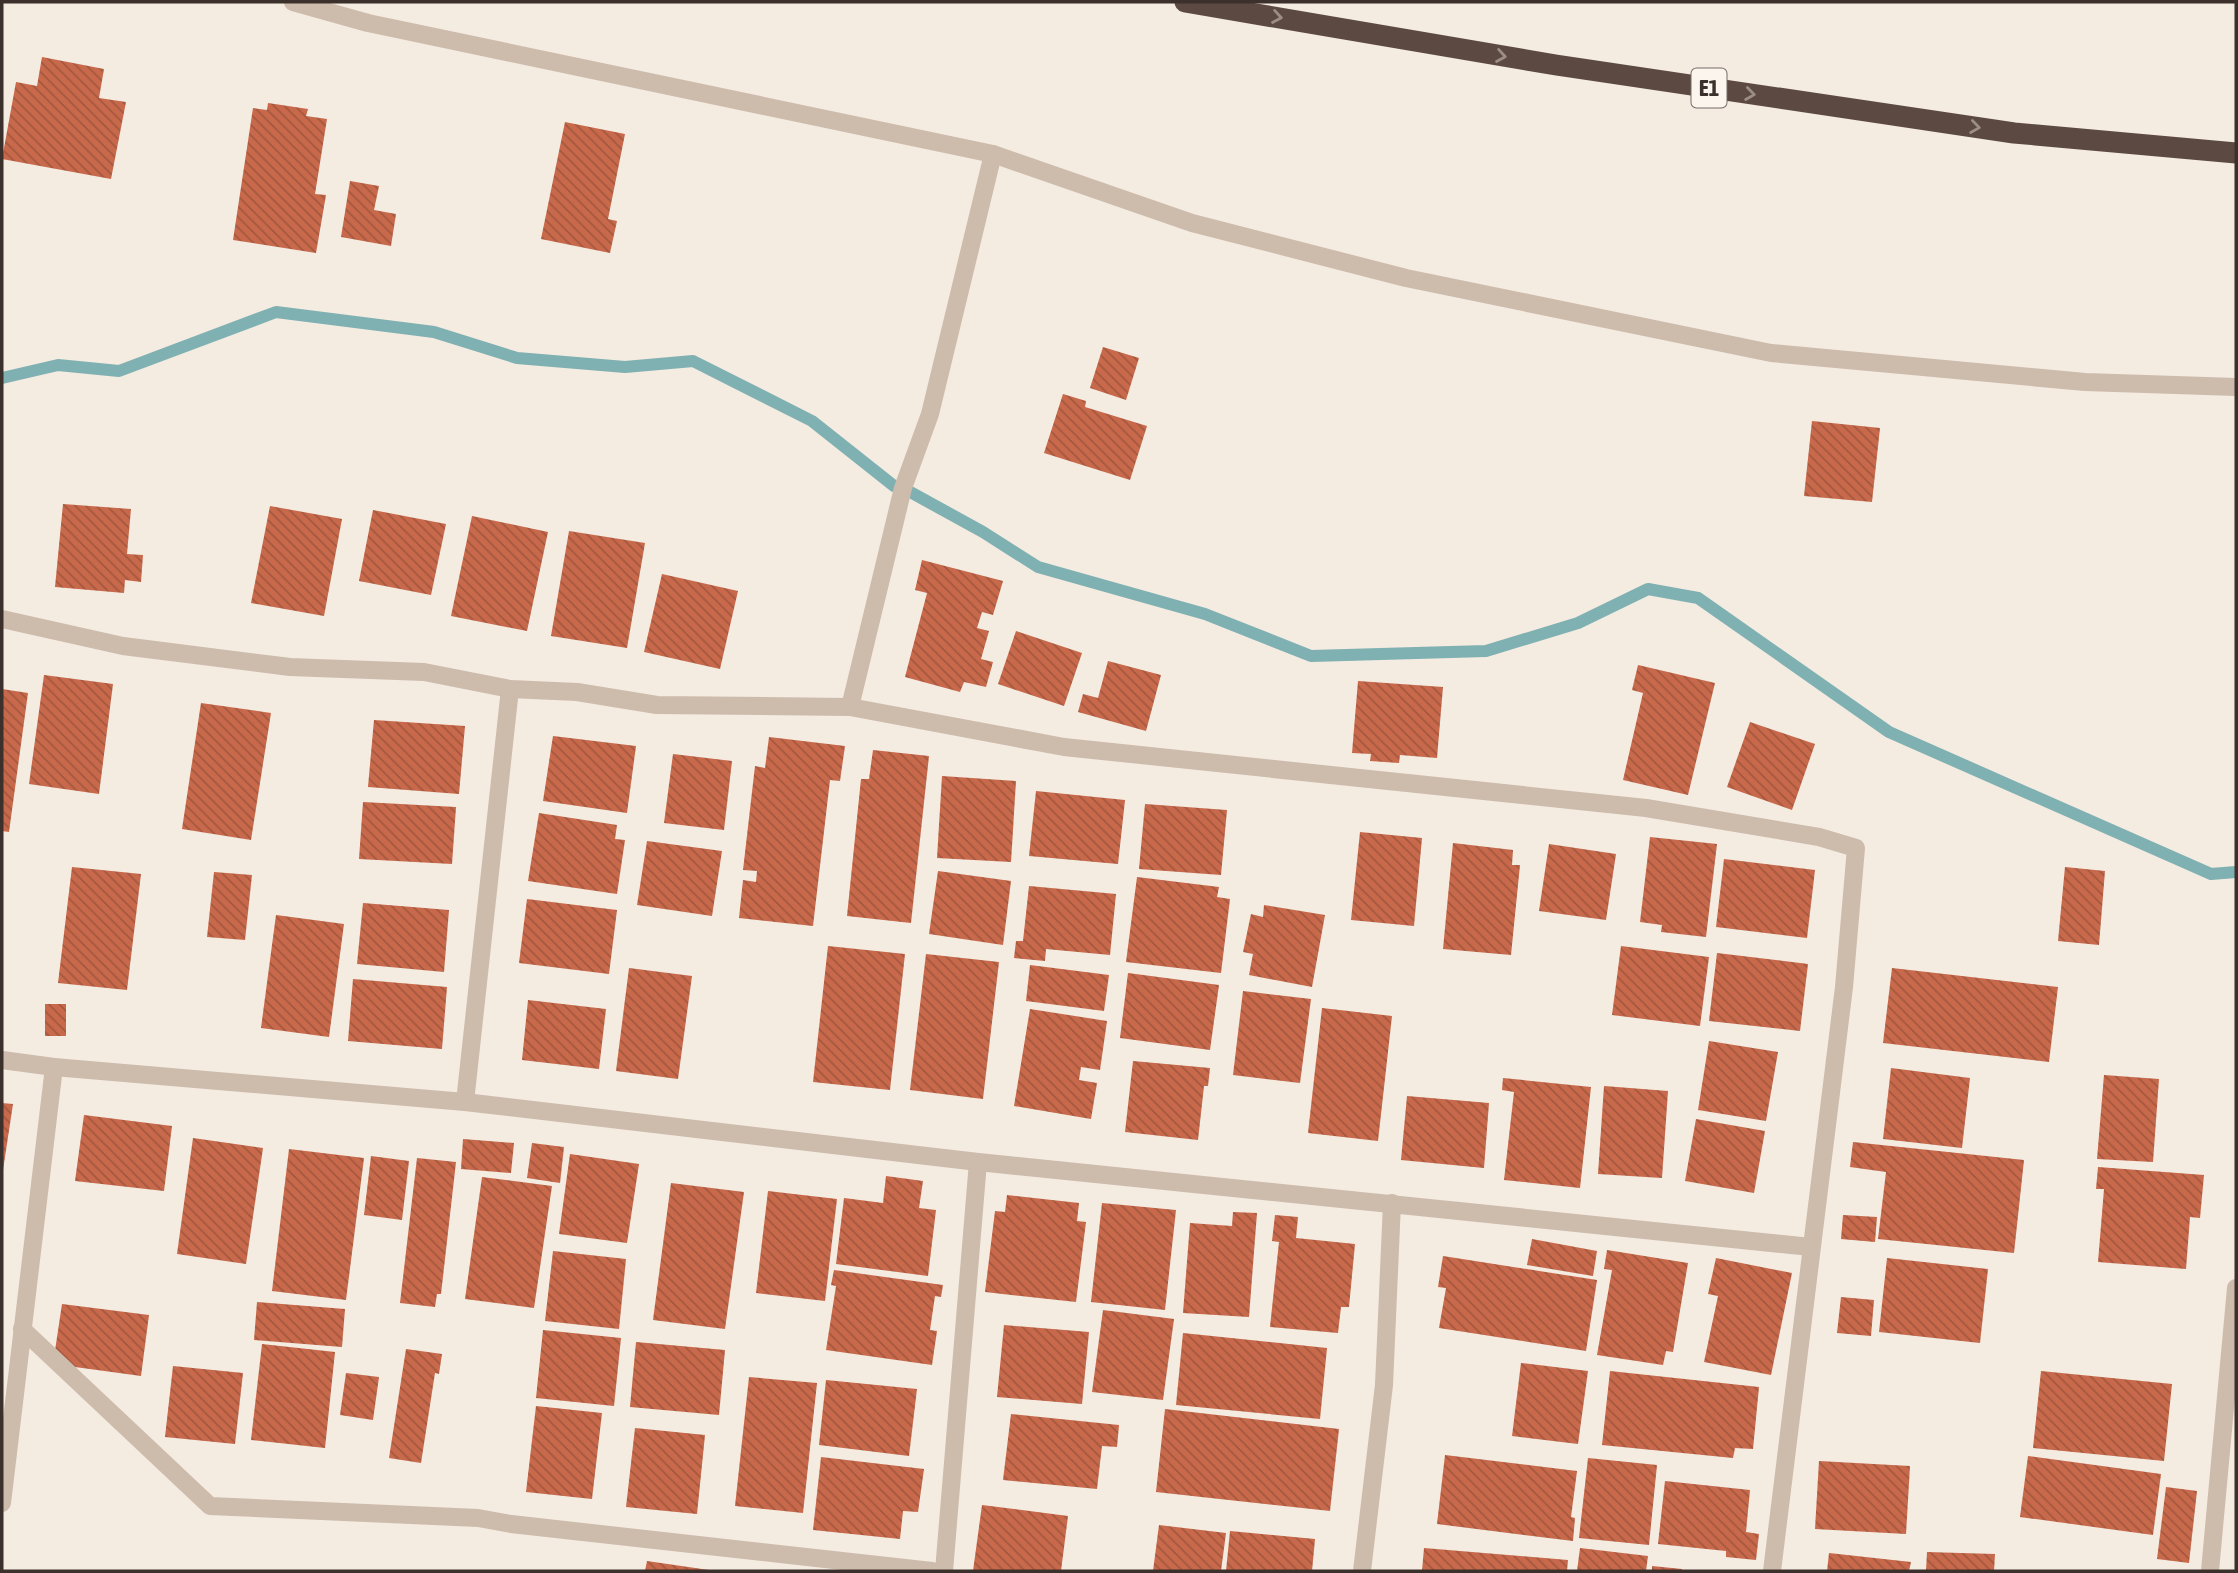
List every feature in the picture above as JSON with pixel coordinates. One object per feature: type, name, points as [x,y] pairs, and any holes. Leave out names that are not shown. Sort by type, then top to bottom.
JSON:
[{"type":"highway","name":"E1","points":[[1185,2],[1556,65],[2014,133],[2236,153]]},
{"type":"street","points":[[293,2],[368,23],[993,154],[1192,223],[1406,278],[1771,353],[2084,382],[2236,387]]},
{"type":"street","points":[[850,707],[903,488],[930,414],[993,154]]},
{"type":"street","points":[[2,619],[123,646],[290,667],[424,672],[510,689],[577,692],[657,705],[850,707],[1064,747],[1646,808],[1819,837],[1856,848],[1844,987],[1772,1571]]},
{"type":"street","points":[[465,1102],[510,689]]},
{"type":"street","points":[[2,1060],[54,1067],[465,1102],[978,1162],[1811,1247]]},
{"type":"street","points":[[2,1503],[54,1067]]},
{"type":"street","points":[[943,1571],[978,1162]]},
{"type":"street","points":[[1362,1571],[1384,1385],[1392,1203]]},
{"type":"street","points":[[2210,1571],[2236,1288]]},
{"type":"street","points":[[22,1329],[210,1506],[478,1518],[511,1524],[932,1571]]},
{"type":"building","points":[[42,57],[104,69],[99,98],[126,102],[111,179],[2,159],[16,82],[37,86]]},
{"type":"building","points":[[268,103],[308,109],[306,116],[327,119],[315,194],[326,195],[316,253],[233,240],[253,108],[267,110]]},
{"type":"building","points":[[565,122],[625,134],[608,219],[617,221],[610,253],[541,239]]},
{"type":"building","points":[[350,181],[379,186],[374,210],[396,214],[391,246],[341,237]]},
{"type":"building","points":[[1103,347],[1139,358],[1126,400],[1090,388]]},
{"type":"building","points":[[1063,394],[1086,401],[1085,407],[1147,426],[1130,480],[1044,453]]},
{"type":"building","points":[[1812,421],[1880,428],[1872,502],[1804,496]]},
{"type":"building","points":[[63,504],[131,509],[127,554],[143,555],[141,582],[125,580],[124,593],[55,587]]},
{"type":"building","points":[[270,506],[342,519],[324,616],[251,603]]},
{"type":"building","points":[[373,510],[446,524],[431,595],[359,581]]},
{"type":"building","points":[[472,516],[548,532],[527,631],[451,616]]},
{"type":"building","points":[[569,531],[645,543],[627,648],[551,636]]},
{"type":"building","points":[[922,560],[1003,581],[993,615],[982,612],[977,628],[989,631],[981,659],[993,662],[986,687],[964,682],[960,692],[905,677],[927,593],[915,590]]},
{"type":"building","points":[[662,574],[738,591],[720,669],[644,652]]},
{"type":"building","points":[[1016,631],[1082,653],[1064,706],[998,684]]},
{"type":"building","points":[[1108,661],[1161,675],[1146,731],[1078,712],[1083,694],[1098,698]]},
{"type":"building","points":[[1638,665],[1715,683],[1688,795],[1623,780],[1643,693],[1632,690]]},
{"type":"building","points":[[44,675],[113,684],[99,794],[29,784]]},
{"type":"building","points":[[1358,681],[1443,687],[1437,758],[1400,755],[1399,763],[1370,761],[1371,754],[1352,753]]},
{"type":"building","points":[[2,689],[28,693],[9,832],[2,831]]},
{"type":"building","points":[[201,703],[271,713],[251,840],[182,829]]},
{"type":"building","points":[[374,720],[465,726],[459,794],[368,787]]},
{"type":"building","points":[[1750,722],[1815,744],[1792,810],[1727,787]]},
{"type":"building","points":[[553,736],[636,746],[627,813],[543,801]]},
{"type":"building","points":[[769,737],[845,746],[840,781],[830,780],[813,926],[739,918],[743,880],[756,882],[757,871],[743,870],[755,766],[765,768]]},
{"type":"building","points":[[873,750],[929,756],[911,923],[847,916],[861,779],[869,779]]},
{"type":"building","points":[[673,754],[732,761],[724,830],[664,823]]},
{"type":"building","points":[[942,776],[1016,781],[1011,862],[937,858]]},
{"type":"building","points":[[1036,791],[1125,800],[1118,864],[1029,856]]},
{"type":"building","points":[[363,802],[456,807],[452,864],[359,859]]},
{"type":"building","points":[[1145,804],[1227,810],[1221,875],[1139,869]]},
{"type":"building","points":[[539,813],[617,825],[615,839],[625,840],[617,894],[528,881]]},
{"type":"building","points":[[1360,832],[1422,838],[1414,926],[1351,920]]},
{"type":"building","points":[[1650,837],[1717,844],[1706,937],[1661,932],[1662,925],[1640,922]]},
{"type":"building","points":[[647,841],[722,851],[712,916],[637,905]]},
{"type":"building","points":[[1453,843],[1513,850],[1512,865],[1520,865],[1511,955],[1443,949]]},
{"type":"building","points":[[1549,844],[1616,854],[1606,920],[1539,911]]},
{"type":"building","points":[[1724,859],[1815,870],[1807,938],[1716,927]]},
{"type":"building","points":[[72,867],[141,874],[127,990],[58,983]]},
{"type":"building","points":[[2065,867],[2105,871],[2099,945],[2058,941]]},
{"type":"building","points":[[938,871],[1011,881],[1003,945],[929,934]]},
{"type":"building","points":[[214,872],[252,875],[245,940],[207,937]]},
{"type":"building","points":[[1137,877],[1219,887],[1217,897],[1230,899],[1221,973],[1126,962]]},
{"type":"building","points":[[1029,886],[1116,894],[1110,955],[1046,949],[1045,961],[1014,958],[1016,941],[1023,941]]},
{"type":"building","points":[[527,899],[617,910],[609,974],[519,963]]},
{"type":"building","points":[[363,903],[449,910],[444,972],[357,964]]},
{"type":"building","points":[[1264,905],[1325,915],[1312,987],[1249,975],[1253,954],[1243,952],[1251,914],[1263,917]]},
{"type":"building","points":[[276,915],[344,924],[329,1037],[261,1028]]},
{"type":"building","points":[[828,946],[905,954],[890,1090],[813,1082]]},
{"type":"building","points":[[1621,946],[1709,957],[1700,1026],[1612,1015]]},
{"type":"building","points":[[1717,953],[1808,964],[1800,1031],[1709,1021]]},
{"type":"building","points":[[926,954],[999,962],[983,1099],[910,1090]]},
{"type":"building","points":[[1030,965],[1109,975],[1104,1011],[1026,1001]]},
{"type":"building","points":[[629,968],[692,976],[678,1079],[616,1071]]},
{"type":"building","points":[[1892,968],[2058,987],[2049,1062],[1883,1043]]},
{"type":"building","points":[[1128,973],[1219,985],[1210,1050],[1120,1038]]},
{"type":"building","points":[[353,979],[447,987],[442,1049],[348,1041]]},
{"type":"building","points":[[1243,991],[1311,999],[1300,1083],[1233,1075]]},
{"type":"building","points":[[528,1000],[606,1009],[599,1069],[522,1060]]},
{"type":"building","points":[[45,1004],[66,1004],[66,1036],[45,1036]]},
{"type":"building","points":[[1322,1008],[1392,1016],[1378,1141],[1308,1133]]},
{"type":"building","points":[[1030,1009],[1107,1021],[1100,1070],[1081,1067],[1079,1080],[1097,1083],[1091,1119],[1014,1106]]},
{"type":"building","points":[[1709,1041],[1778,1052],[1766,1121],[1698,1110]]},
{"type":"building","points":[[1133,1061],[1210,1068],[1208,1086],[1204,1086],[1198,1140],[1125,1132]]},
{"type":"building","points":[[1891,1068],[1970,1078],[1962,1148],[1883,1139]]},
{"type":"building","points":[[2104,1075],[2159,1079],[2153,1162],[2097,1159]]},
{"type":"building","points":[[1503,1078],[1591,1087],[1580,1188],[1504,1180],[1514,1092],[1502,1090]]},
{"type":"building","points":[[1604,1086],[1668,1091],[1662,1178],[1598,1174]]},
{"type":"building","points":[[1407,1096],[1489,1103],[1484,1168],[1401,1160]]},
{"type":"building","points":[[2,1103],[13,1104],[3,1170],[2,1169]]},
{"type":"building","points":[[84,1115],[172,1126],[164,1191],[75,1181]]},
{"type":"building","points":[[1696,1119],[1765,1131],[1754,1193],[1685,1181]]},
{"type":"building","points":[[193,1138],[263,1148],[246,1264],[177,1254]]},
{"type":"building","points":[[463,1139],[514,1143],[511,1173],[461,1169]]},
{"type":"building","points":[[1853,1142],[2024,1160],[2014,1253],[1878,1239],[1886,1172],[1850,1167]]},
{"type":"building","points":[[532,1143],[564,1147],[560,1183],[527,1178]]},
{"type":"building","points":[[289,1149],[364,1158],[346,1300],[272,1291]]},
{"type":"building","points":[[570,1154],[639,1164],[627,1243],[559,1234]]},
{"type":"building","points":[[371,1156],[409,1161],[402,1220],[364,1215]]},
{"type":"building","points":[[417,1158],[456,1162],[441,1294],[437,1294],[435,1307],[400,1303]]},
{"type":"building","points":[[2098,1167],[2204,1175],[2200,1218],[2190,1217],[2186,1269],[2098,1262],[2104,1189],[2096,1189]]},
{"type":"building","points":[[886,1176],[923,1181],[919,1208],[936,1210],[928,1276],[836,1264],[844,1198],[883,1203]]},
{"type":"building","points":[[482,1177],[552,1186],[534,1308],[465,1299]]},
{"type":"building","points":[[671,1183],[744,1192],[725,1329],[653,1320]]},
{"type":"building","points":[[768,1191],[837,1199],[825,1301],[756,1293]]},
{"type":"building","points":[[1007,1195],[1079,1203],[1077,1221],[1086,1222],[1076,1302],[985,1292],[995,1211],[1005,1212]]},
{"type":"building","points":[[1102,1203],[1176,1210],[1165,1310],[1091,1302]]},
{"type":"building","points":[[1233,1212],[1257,1213],[1249,1317],[1183,1313],[1190,1223],[1232,1226]]},
{"type":"building","points":[[1275,1215],[1298,1217],[1296,1238],[1355,1244],[1349,1307],[1341,1307],[1338,1333],[1270,1327],[1279,1242],[1272,1241]]},
{"type":"building","points":[[1843,1215],[1877,1217],[1875,1242],[1841,1239]]},
{"type":"building","points":[[1532,1239],[1597,1251],[1593,1276],[1527,1265]]},
{"type":"building","points":[[1607,1250],[1688,1263],[1673,1352],[1666,1351],[1663,1365],[1597,1355],[1612,1270],[1604,1269]]},
{"type":"building","points":[[553,1251],[626,1259],[619,1329],[545,1321]]},
{"type":"building","points":[[1443,1256],[1597,1280],[1586,1351],[1439,1328],[1446,1288],[1438,1287]]},
{"type":"building","points":[[1716,1258],[1792,1273],[1771,1375],[1704,1362],[1718,1296],[1708,1294]]},
{"type":"building","points":[[1887,1258],[1988,1269],[1980,1343],[1879,1332]]},
{"type":"building","points":[[834,1270],[943,1285],[941,1297],[935,1296],[930,1330],[937,1331],[932,1365],[826,1350],[836,1286],[831,1285]]},
{"type":"building","points":[[1841,1297],[1874,1300],[1871,1336],[1837,1333]]},
{"type":"building","points":[[257,1302],[345,1309],[342,1347],[254,1340]]},
{"type":"building","points":[[62,1304],[149,1315],[141,1376],[53,1364]]},
{"type":"building","points":[[1103,1310],[1174,1319],[1163,1400],[1092,1392]]},
{"type":"building","points":[[1004,1325],[1089,1332],[1082,1404],[997,1397]]},
{"type":"building","points":[[543,1330],[621,1338],[614,1406],[536,1398]]},
{"type":"building","points":[[1183,1333],[1327,1348],[1320,1419],[1176,1405]]},
{"type":"building","points":[[636,1342],[725,1350],[719,1415],[630,1407]]},
{"type":"building","points":[[262,1344],[335,1352],[325,1448],[251,1440]]},
{"type":"building","points":[[406,1349],[442,1354],[439,1374],[435,1373],[421,1463],[389,1458]]},
{"type":"building","points":[[1521,1363],[1588,1371],[1578,1444],[1512,1436]]},
{"type":"building","points":[[173,1366],[243,1373],[235,1444],[165,1437]]},
{"type":"building","points":[[1610,1371],[1759,1387],[1753,1449],[1735,1448],[1733,1458],[1602,1445]]},
{"type":"building","points":[[2041,1371],[2172,1384],[2164,1461],[2033,1448]]},
{"type":"building","points":[[346,1373],[379,1377],[373,1420],[340,1415]]},
{"type":"building","points":[[749,1377],[817,1383],[803,1513],[735,1506]]},
{"type":"building","points":[[826,1380],[917,1389],[909,1456],[819,1445]]},
{"type":"building","points":[[536,1406],[602,1413],[592,1499],[526,1492]]},
{"type":"building","points":[[1165,1409],[1339,1429],[1330,1511],[1156,1492]]},
{"type":"building","points":[[1011,1414],[1119,1425],[1117,1447],[1102,1446],[1097,1489],[1003,1480]]},
{"type":"building","points":[[635,1428],[705,1435],[697,1514],[626,1507]]},
{"type":"building","points":[[1445,1455],[1577,1471],[1571,1517],[1575,1518],[1573,1541],[1437,1524]]},
{"type":"building","points":[[2028,1456],[2161,1474],[2153,1535],[2020,1517]]},
{"type":"building","points":[[821,1457],[924,1469],[918,1512],[903,1511],[900,1539],[813,1530]]},
{"type":"building","points":[[1588,1458],[1657,1465],[1649,1545],[1579,1538]]},
{"type":"building","points":[[1819,1461],[1910,1466],[1906,1534],[1815,1529]]},
{"type":"building","points":[[1665,1481],[1750,1490],[1746,1532],[1759,1534],[1756,1560],[1726,1557],[1726,1551],[1658,1544]]},
{"type":"building","points":[[2166,1487],[2197,1491],[2189,1563],[2157,1559]]},
{"type":"building","points":[[982,1505],[1068,1516],[1061,1571],[973,1571]]},
{"type":"building","points":[[1159,1525],[1226,1533],[1221,1571],[1153,1571]]},
{"type":"building","points":[[1230,1531],[1315,1539],[1312,1571],[1226,1571]]},
{"type":"building","points":[[1424,1548],[1568,1560],[1567,1571],[1422,1571]]},
{"type":"building","points":[[1580,1548],[1648,1556],[1646,1571],[1577,1571]]},
{"type":"building","points":[[1927,1552],[1995,1554],[1994,1571],[1926,1571]]},
{"type":"building","points":[[1829,1553],[1911,1562],[1909,1571],[1827,1571]]},
{"type":"building","points":[[647,1561],[709,1570],[709,1571],[645,1571]]},
{"type":"building","points":[[1652,1566],[1682,1569],[1682,1571],[1652,1571]]},
{"type":"waterway","points":[[2,378],[58,365],[119,371],[276,312],[434,332],[517,358],[625,367],[693,361],[812,421],[894,486],[903,488],[983,532],[1038,567],[1205,614],[1311,656],[1486,651],[1578,623],[1648,589],[1698,598],[1889,732],[2211,874],[2236,872]]}]
